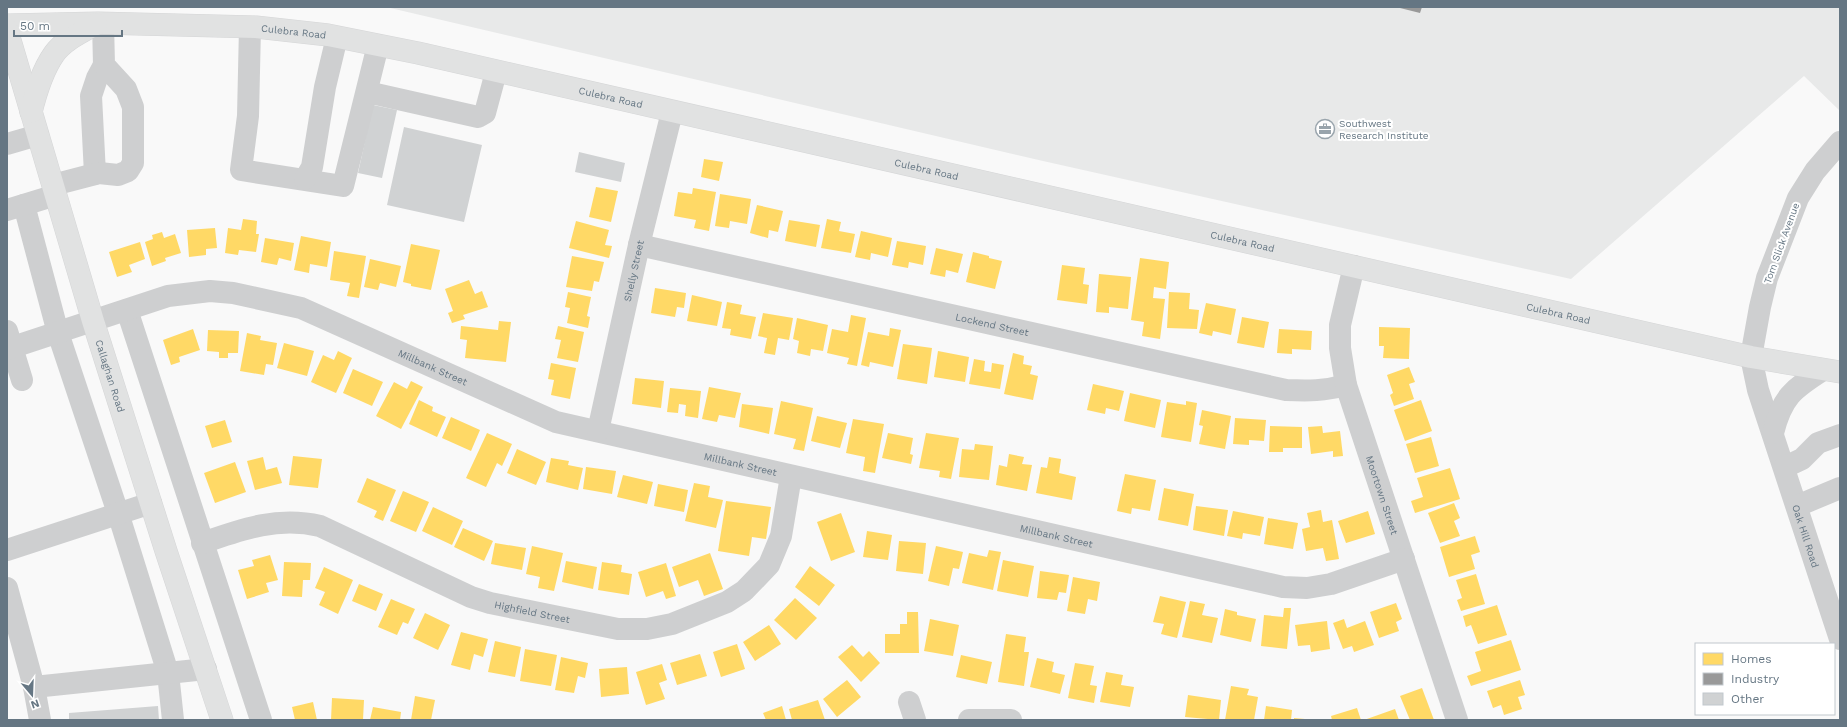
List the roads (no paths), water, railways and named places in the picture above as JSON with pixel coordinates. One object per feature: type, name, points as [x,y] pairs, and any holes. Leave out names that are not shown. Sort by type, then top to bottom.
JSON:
[{"type":"main road","points":[[68,7],[100,23]]},
{"type":"main road","points":[[31,112],[37,89],[54,54],[73,36],[100,23]]},
{"type":"main road","name":"Culebra Road","points":[[7,25],[100,23],[250,27],[337,37],[378,45],[1751,357],[1832,371]]},
{"type":"main road","name":"Callaghan Road","points":[[7,30],[94,321],[151,503],[222,720]]},
{"type":"main road","points":[[7,80],[13,85],[31,112]]},
{"type":"street","points":[[95,174],[91,96],[96,78],[104,65],[100,23]]},
{"type":"street","points":[[250,27],[248,116],[241,170],[343,186],[378,45]]},
{"type":"street","points":[[305,179],[312,167],[325,87],[337,37]]},
{"type":"street","points":[[104,65],[126,89],[133,107],[133,163],[128,171],[118,175],[95,174],[15,207],[118,513],[168,673],[173,720]]},
{"type":"street","points":[[367,92],[478,117],[485,112],[496,72]]},
{"type":"street","name":"Shelly Street","points":[[598,431],[639,245],[672,112]]},
{"type":"street","points":[[7,144],[38,135]]},
{"type":"street","name":"Tom Slick Avenue","points":[[1751,357],[1767,278],[1798,198],[1815,172],[1840,142]]},
{"type":"street","name":"Lockend Street","points":[[639,245],[1286,390],[1312,392],[1346,384]]},
{"type":"street","name":"Moortown Street","points":[[1354,266],[1340,325],[1341,354],[1346,384],[1457,720]]},
{"type":"street","name":"Millbank Street","points":[[9,342],[58,333],[168,296],[210,291],[234,293],[301,308],[544,418],[791,476],[1283,587],[1307,588],[1331,584],[1404,559]]},
{"type":"street","points":[[127,310],[261,720]]},
{"type":"street","points":[[9,342],[22,380]]},
{"type":"street","name":"Oak Hill Road","points":[[1751,357],[1758,390],[1840,639]]},
{"type":"street","points":[[1773,433],[1781,408],[1788,397],[1800,384],[1832,371]]},
{"type":"street","points":[[1784,468],[1802,459],[1818,443],[1840,435]]},
{"type":"street","name":"Highfield Street","points":[[202,543],[260,524],[290,522],[308,523],[320,526],[471,597],[490,603],[618,629],[647,629],[672,624],[727,602],[757,580],[769,565],[781,536],[791,476]]},
{"type":"street","points":[[1797,506],[1840,488]]},
{"type":"street","points":[[7,550],[151,503]]},
{"type":"street","points":[[7,588],[34,687],[40,720]]},
{"type":"street","points":[[34,687],[206,669]]},
{"type":"street","points":[[969,720],[1011,720]]},
{"type":"place","name":"Southwest Research Institute","points":[[1325,129]]}]
